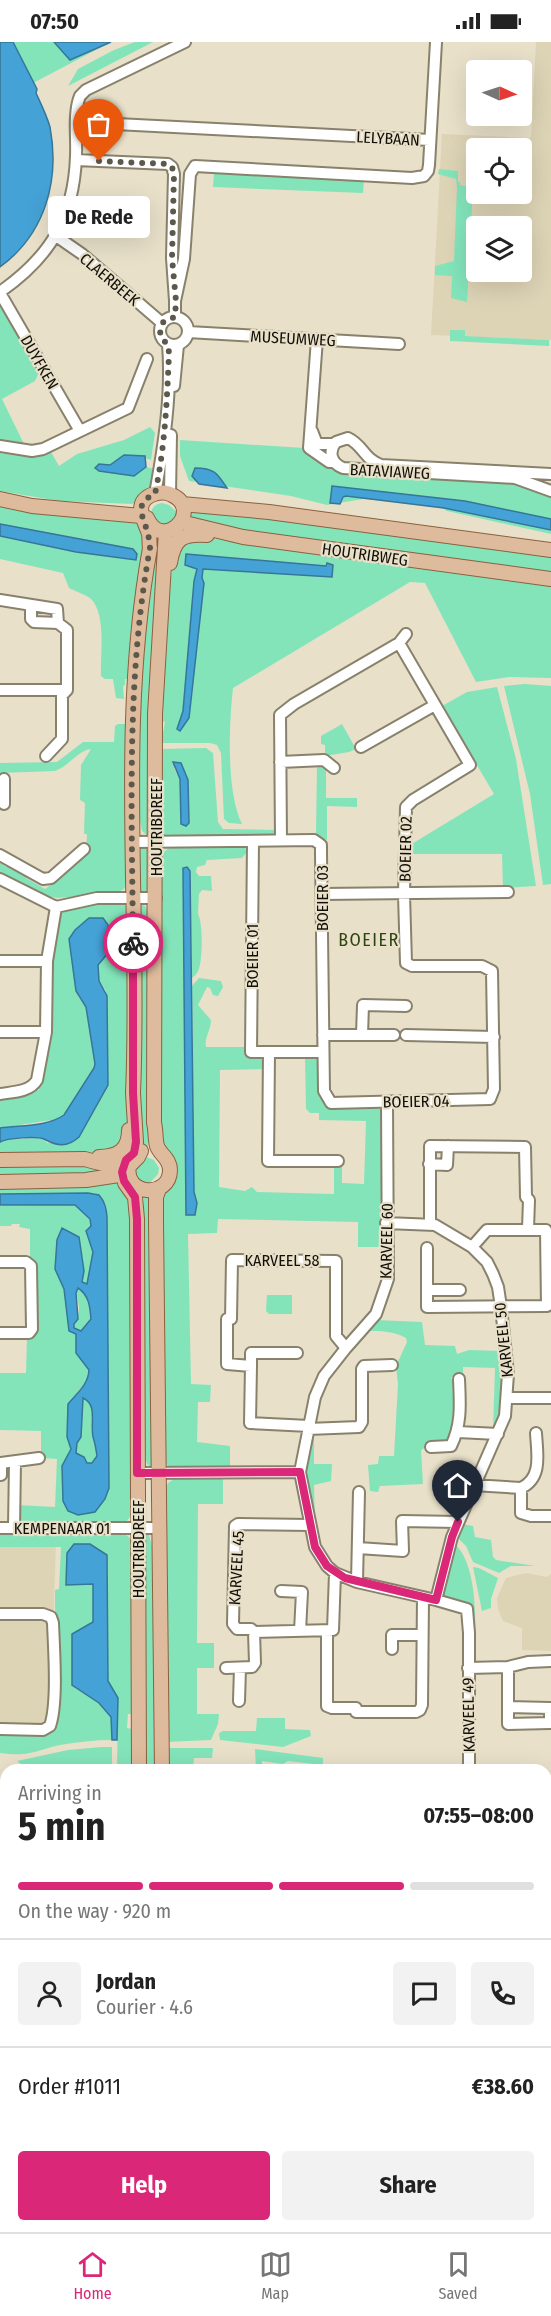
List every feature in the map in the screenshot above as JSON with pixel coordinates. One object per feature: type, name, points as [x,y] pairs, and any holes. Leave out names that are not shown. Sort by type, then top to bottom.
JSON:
[{"type":"main road","points":[[0,493],[150,522],[174,529],[182,512],[161,495],[146,499],[150,522]]},
{"type":"main road","points":[[0,499],[32,506],[150,522]]},
{"type":"main road","name":"HOUTRIBWEG","points":[[182,512],[202,507],[269,512],[551,550]]},
{"type":"main road","name":"HOUTRIBWEG","points":[[182,512],[243,537],[551,579]]},
{"type":"main road","name":"HOUTRIBDREEF","points":[[150,522],[150,548],[136,651],[133,721],[133,1093],[139,1172],[156,1197],[162,1764]]},
{"type":"main road","name":"HOUTRIBDREEF","points":[[139,1764],[137,1219],[135,1197],[139,1172],[154,1123],[155,714],[163,594],[150,522]]},
{"type":"main road","points":[[163,594],[167,586],[173,549],[179,540],[193,534],[243,537]]},
{"type":"main road","points":[[0,1160],[85,1159],[115,1155],[126,1147],[129,1134],[128,1109],[133,1093]]},
{"type":"main road","points":[[85,1159],[117,1164],[139,1172]]},
{"type":"main road","points":[[0,1182],[96,1179],[139,1172]]},
{"type":"street","points":[[0,292],[40,259],[56,236],[66,215],[76,160],[78,100],[86,90],[185,42]]},
{"type":"street","points":[[430,140],[436,42]]},
{"type":"street","name":"LELYBAAN","points":[[77,122],[430,140],[428,171],[424,176],[412,178],[201,166],[193,168],[190,174],[178,266]]},
{"type":"street","points":[[76,160],[168,164],[172,167],[178,266],[175,317]]},
{"type":"street","name":"CLAERBEEK","points":[[56,236],[82,254],[162,323]]},
{"type":"street","name":"DUYFKEN","points":[[0,292],[80,431]]},
{"type":"street","points":[[175,317],[185,323],[188,332],[185,340],[173,345],[160,335],[162,323],[168,318],[175,317]]},
{"type":"street","name":"MUSEUMWEG","points":[[188,332],[399,344]]},
{"type":"street","points":[[317,339],[312,431],[317,444],[334,444]]},
{"type":"street","points":[[161,495],[161,468],[173,345]]},
{"type":"street","points":[[161,495],[171,422],[173,345]]},
{"type":"street","points":[[0,446],[32,451],[44,449],[128,408],[147,359]]},
{"type":"street","points":[[312,431],[309,436],[309,448],[329,462],[334,462]]},
{"type":"street","name":"BATAVIAWEG","points":[[551,474],[381,465],[367,457],[353,441],[344,438],[334,444],[332,454],[334,462],[343,468],[515,478],[551,491]]},
{"type":"street","points":[[0,600],[57,609],[58,623]]},
{"type":"street","points":[[31,605],[31,619],[34,622],[58,623],[67,630],[67,690],[62,695],[62,739],[46,756]]},
{"type":"street","points":[[280,840],[280,715],[283,711],[399,643],[406,634]]},
{"type":"street","name":"BOEIER 02","points":[[399,643],[470,765],[413,800],[406,807],[404,894]]},
{"type":"street","points":[[0,690],[67,690]]},
{"type":"street","points":[[361,747],[435,705]]},
{"type":"street","points":[[279,762],[324,760],[334,768]]},
{"type":"street","points":[[2,798],[4,779]]},
{"type":"street","name":"BOEIER 03","points":[[132,842],[314,840],[321,845],[323,1052]]},
{"type":"street","name":"BOEIER 01","points":[[252,841],[251,1052],[269,1052]]},
{"type":"street","points":[[0,855],[43,879],[51,878],[84,849]]},
{"type":"street","points":[[0,879],[56,907],[97,898],[156,898]]},
{"type":"street","points":[[322,894],[508,892]]},
{"type":"street","name":"BOEIER 04","points":[[323,1052],[324,1091],[331,1102],[490,1099],[495,1089],[494,974],[490,969],[482,966],[412,966],[406,963],[404,894]]},
{"type":"street","points":[[0,1094],[21,1091],[34,1085],[38,1080],[46,1032],[47,961],[56,907]]},
{"type":"street","points":[[0,961],[47,961]]},
{"type":"street","points":[[362,1035],[363,1005],[405,1006]]},
{"type":"street","points":[[0,1032],[46,1032]]},
{"type":"street","points":[[323,1035],[394,1035]]},
{"type":"street","points":[[406,1035],[494,1037]]},
{"type":"street","points":[[323,1052],[269,1052],[268,1161],[338,1161]]},
{"type":"street","name":"KARVEEL 60","points":[[300,1472],[315,1397],[324,1376],[370,1322],[382,1301],[388,1279],[387,1102]]},
{"type":"street","points":[[430,1224],[430,1146],[525,1147],[526,1197],[529,1200],[528,1229]]},
{"type":"street","points":[[429,1164],[447,1165],[448,1146]]},
{"type":"street","name":"KARVEEL 50","points":[[386,1223],[430,1224],[457,1236],[487,1262],[498,1287],[501,1307],[508,1374],[505,1416],[452,1537],[436,1600]]},
{"type":"street","points":[[427,1248],[427,1307],[547,1306],[549,1287],[546,1230],[487,1230],[472,1247]]},
{"type":"street","name":"KARVEEL 58","points":[[250,1366],[227,1364],[227,1319],[231,1319],[232,1260],[336,1261],[336,1336],[346,1348]]},
{"type":"street","points":[[0,1262],[26,1262],[31,1266],[33,1329],[29,1333],[0,1333]]},
{"type":"street","points":[[427,1290],[460,1290]]},
{"type":"street","points":[[297,1353],[251,1353],[250,1423],[308,1428],[359,1427],[362,1422],[362,1369],[364,1366],[393,1365]]},
{"type":"street","points":[[431,1447],[451,1446],[458,1432],[459,1379]]},
{"type":"street","points":[[507,1398],[551,1398]]},
{"type":"street","points":[[458,1432],[498,1434]]},
{"type":"street","points":[[474,1485],[521,1488],[533,1481],[537,1471],[536,1433]]},
{"type":"street","points":[[15,1475],[0,1475],[1,1463],[39,1458]]},
{"type":"street","points":[[14,1528],[15,1462]]},
{"type":"street","points":[[137,1473],[300,1472],[315,1547],[334,1573],[357,1582],[436,1600]]},
{"type":"street","points":[[521,1488],[521,1513],[531,1516],[551,1516]]},
{"type":"street","points":[[357,1582],[359,1492]]},
{"type":"street","points":[[358,1548],[403,1551],[402,1521],[458,1522]]},
{"type":"street","name":"KARVEEL 45","points":[[254,1632],[250,1629],[237,1629],[233,1624],[235,1526],[238,1524],[310,1525]]},
{"type":"street","name":"KEMPENAAR 01","points":[[0,1528],[159,1528]]},
{"type":"street","points":[[226,1668],[252,1667],[255,1663],[254,1632],[333,1630],[334,1573]]},
{"type":"street","points":[[281,1591],[302,1592],[300,1631]]},
{"type":"street","points":[[327,1631],[327,1706],[356,1708],[356,1712],[416,1712],[422,1705],[423,1597]]},
{"type":"street","name":"KARVEEL 49","points":[[436,1600],[467,1609],[469,1764]]},
{"type":"street","points":[[0,1614],[43,1614],[51,1617],[54,1635],[51,1726],[43,1730],[0,1729]]},
{"type":"street","points":[[392,1648],[392,1635],[421,1635]]},
{"type":"street","name":"KARVEEL 49","points":[[468,1668],[508,1667],[528,1662],[551,1661]]},
{"type":"street","points":[[508,1667],[508,1707]]},
{"type":"street","points":[[239,1701],[240,1668]]},
{"type":"shaded area","points":[[536,42],[551,42],[551,340],[431,335],[442,134],[531,138]]},
{"type":"shaded area","points":[[56,1540],[50,1727],[0,1727],[0,1541]]},
{"type":"shaded area","points":[[526,1573],[547,1577],[551,1574],[551,1651],[522,1650],[522,1628],[503,1621],[498,1609],[497,1598],[506,1578]]},
{"type":"green space","points":[[0,42],[111,42],[35,82],[31,88]]},
{"type":"green space","points":[[135,42],[153,42],[68,86],[78,69]]},
{"type":"green space","points":[[439,169],[458,171],[458,182],[466,186],[466,204],[472,204],[472,216],[466,216],[467,302],[451,298],[452,276],[435,275],[435,266],[454,261],[457,187],[456,179],[438,174]]},
{"type":"green space","points":[[214,172],[364,179],[363,193],[213,187]]},
{"type":"green space","points":[[4,306],[41,368],[35,381],[2,399],[24,444],[0,441],[0,308]]},
{"type":"green space","points":[[450,330],[465,330],[465,336],[549,340],[549,346],[450,341]]},
{"type":"green space","points":[[150,427],[155,433],[151,460],[130,457],[120,459],[110,465],[99,464],[134,476],[146,467],[155,469],[153,487],[137,502],[132,504],[59,501],[0,491],[0,453],[29,457],[51,452],[59,466],[77,454],[124,440]]},
{"type":"green space","points":[[180,440],[304,448],[330,468],[518,482],[551,495],[551,534],[447,511],[435,503],[363,499],[327,505],[291,496],[189,481],[180,456]]},
{"type":"green space","points":[[0,501],[135,520],[142,527],[145,538],[127,679],[123,686],[124,699],[116,698],[113,679],[105,679],[101,676],[101,624],[99,614],[90,598],[69,588],[63,573],[0,559],[0,536],[76,552],[136,560],[133,549],[0,524]]},
{"type":"green space","points":[[162,503],[169,505],[179,514],[176,522],[161,526],[151,515],[154,507]]},
{"type":"green space","points":[[216,512],[551,554],[551,574],[227,530],[187,520],[188,513]]},
{"type":"green space","points":[[158,535],[163,536],[147,835],[142,831],[140,820],[138,731],[149,573]]},
{"type":"green space","points":[[200,537],[551,583],[551,678],[509,677],[476,682],[425,583],[410,582],[233,688],[230,720],[231,776],[233,794],[242,824],[229,823],[224,819],[221,753],[217,745],[161,743],[165,722],[162,721],[162,679],[165,637],[174,554],[177,546]],"holes":[[[190,565],[326,566],[331,577],[203,568],[204,583],[189,718],[185,725],[178,725],[182,720],[197,567]]]},
{"type":"green space","points":[[525,684],[551,686],[551,884],[543,885],[530,794],[504,686]]},
{"type":"green space","points":[[497,687],[516,759],[536,886],[503,888],[502,854],[410,854],[410,845],[494,794],[442,706],[467,692]]},
{"type":"green space","points":[[125,724],[127,735],[128,881],[124,889],[116,893],[58,898],[40,895],[0,872],[0,863],[6,867],[9,863],[27,873],[26,878],[45,889],[61,877],[59,872],[86,854],[85,803],[80,800],[81,765],[91,749],[81,753],[55,771],[0,773],[0,763],[57,762],[83,742],[114,742],[115,726]]},
{"type":"green space","points":[[342,724],[356,749],[325,756],[325,745],[321,744],[321,736]]},
{"type":"green space","points":[[206,748],[213,753],[218,822],[223,829],[276,830],[276,834],[166,837],[160,832],[158,749]],"holes":[[[182,767],[188,780],[189,823],[181,823],[180,779],[174,768]]]},
{"type":"green space","points":[[317,764],[326,764],[326,798],[357,798],[357,807],[327,806],[327,840],[316,835]]},
{"type":"green space","points":[[174,846],[245,846],[246,853],[242,858],[207,860],[205,865],[197,867],[196,872],[199,876],[211,876],[212,891],[202,890],[199,894],[198,914],[202,933],[202,951],[200,966],[192,978],[190,872],[183,868],[186,1214],[197,1204],[194,1192],[192,986],[199,978],[221,981],[223,987],[218,996],[213,995],[207,987],[198,1005],[211,1020],[206,1047],[249,1047],[265,1057],[265,1069],[220,1070],[219,1187],[245,1191],[252,1187],[257,1192],[334,1194],[334,1166],[342,1167],[342,1183],[364,1184],[366,1121],[319,1120],[319,1113],[310,1113],[306,1109],[305,1056],[319,1057],[319,1086],[321,1095],[325,1099],[350,1105],[385,1105],[382,1247],[358,1247],[358,1222],[218,1219],[217,1233],[188,1234],[191,1384],[211,1385],[210,1402],[198,1402],[197,1442],[230,1446],[230,1466],[224,1468],[171,1468],[165,1463],[159,1203],[168,1184],[161,1145],[161,854]]},
{"type":"green space","points":[[148,847],[149,889],[138,892],[139,850]]},
{"type":"green space","points":[[97,902],[120,902],[127,907],[130,1034],[127,1133],[120,1148],[98,1155],[0,1155],[0,1142],[6,1139],[43,1138],[47,1143],[74,1142],[106,1090],[106,991],[99,981],[98,965],[107,954],[108,925],[78,996],[86,1007],[94,1068],[64,1115],[58,1119],[0,1128],[0,1097],[39,1090],[50,1033],[50,970],[57,919],[65,910]]},
{"type":"green space","points":[[141,904],[148,912],[150,1127],[148,1146],[143,1146],[139,1106],[138,907]]},
{"type":"green space","points":[[144,1156],[154,1160],[159,1168],[158,1174],[148,1185],[142,1184],[133,1173]]},
{"type":"green space","points":[[0,1164],[118,1167],[118,1172],[0,1176]]},
{"type":"green space","points":[[116,1183],[121,1185],[132,1200],[134,1512],[126,1522],[119,1523],[17,1523],[17,1505],[55,1507],[57,1459],[41,1458],[41,1431],[0,1430],[0,1373],[26,1373],[27,1338],[34,1338],[37,1293],[33,1289],[34,1259],[30,1258],[30,1229],[19,1227],[20,1224],[0,1226],[0,1206],[75,1205],[90,1219],[91,1226],[87,1231],[93,1252],[87,1285],[81,1282],[75,1235],[63,1228],[55,1269],[64,1289],[69,1331],[76,1334],[76,1353],[89,1369],[87,1380],[76,1394],[70,1410],[71,1449],[62,1466],[109,1488],[107,1217],[106,1204],[94,1193],[0,1194],[0,1185]]},
{"type":"green space","points":[[144,1193],[149,1194],[153,1242],[154,1465],[151,1467],[147,1464],[145,1456],[141,1292]]},
{"type":"green space","points":[[78,1287],[87,1297],[91,1319],[81,1331],[74,1328],[79,1311]]},
{"type":"green space","points":[[267,1295],[292,1295],[292,1314],[269,1314],[266,1311]]},
{"type":"green space","points":[[376,1320],[422,1322],[425,1345],[455,1346],[457,1354],[469,1350],[502,1351],[503,1372],[501,1401],[493,1431],[495,1368],[463,1367],[463,1375],[458,1372],[451,1378],[458,1391],[453,1444],[434,1443],[421,1450],[423,1484],[380,1486],[378,1492],[370,1491],[368,1465],[378,1464],[379,1456],[394,1456],[398,1384],[396,1366],[407,1342],[406,1338],[397,1334],[367,1331]]},
{"type":"green space","points":[[83,1398],[88,1401],[92,1410],[92,1432],[97,1456],[92,1463],[87,1463],[76,1453],[77,1443],[81,1437]]},
{"type":"green space","points":[[312,1433],[314,1433],[314,1464],[332,1464],[331,1481],[314,1485],[315,1523],[307,1478],[307,1458]]},
{"type":"green space","points":[[177,1477],[223,1477],[223,1504],[198,1504],[197,1643],[214,1643],[214,1668],[197,1668],[197,1714],[219,1714],[218,1724],[211,1740],[166,1742],[164,1491],[168,1483]]},
{"type":"green space","points":[[462,1524],[473,1526],[475,1537],[491,1540],[493,1557],[496,1560],[535,1566],[511,1566],[499,1573],[473,1562],[466,1546],[457,1537]]},
{"type":"green space","points":[[0,1533],[124,1533],[133,1541],[132,1714],[128,1714],[127,1728],[132,1729],[135,1764],[117,1764],[118,1698],[108,1681],[107,1555],[66,1584],[93,1584],[93,1622],[75,1688],[99,1703],[111,1717],[112,1740],[66,1744],[25,1754],[0,1753],[0,1731],[50,1731],[58,1725],[55,1590],[59,1589],[61,1547],[0,1547]]},
{"type":"green space","points":[[149,1535],[152,1546],[158,1764],[146,1764],[143,1537]]},
{"type":"green space","points":[[455,1544],[463,1554],[472,1583],[475,1616],[474,1660],[472,1618],[451,1600],[443,1597]]},
{"type":"green space","points":[[473,1567],[498,1578],[491,1599],[491,1608],[482,1611]]},
{"type":"green space","points":[[257,1718],[285,1718],[285,1729],[310,1730],[311,1736],[283,1747],[220,1740],[219,1733],[223,1731],[256,1731]]},
{"type":"green space","points":[[112,1747],[112,1764],[22,1764],[17,1761],[68,1750]]},
{"type":"green space","points":[[166,1748],[213,1748],[212,1758],[194,1758],[194,1764],[167,1763]]},
{"type":"green space","points":[[255,1749],[323,1758],[323,1764],[288,1761],[283,1764],[262,1761],[262,1764],[256,1764]]},
{"type":"water","points":[[0,42],[13,42],[37,89],[36,93],[50,127],[53,167],[46,205],[38,222],[28,239],[0,267]]},
{"type":"water","points":[[54,42],[111,42],[70,60]]},
{"type":"water","points":[[124,455],[145,456],[146,467],[134,476],[99,471],[95,468],[99,464],[110,465]]},
{"type":"water","points":[[195,468],[214,472],[227,488],[199,484],[192,476]]},
{"type":"water","points":[[332,486],[465,501],[551,519],[551,530],[444,508],[346,496],[340,504],[330,503]]},
{"type":"water","points":[[0,524],[133,549],[137,554],[136,560],[76,552],[0,536]]},
{"type":"water","points":[[186,554],[333,565],[332,577],[203,569],[204,583],[189,718],[180,731],[177,729],[183,711],[194,581],[197,569],[185,565]]},
{"type":"water","points":[[173,762],[181,763],[188,780],[189,823],[186,826],[181,824],[180,779]]},
{"type":"water","points":[[187,867],[190,871],[194,1192],[197,1203],[195,1215],[186,1215],[183,868]]},
{"type":"water","points":[[89,918],[103,918],[108,925],[109,952],[98,965],[99,981],[107,996],[108,1085],[79,1137],[70,1143],[58,1144],[35,1138],[0,1142],[0,1128],[42,1124],[64,1115],[94,1068],[86,1007],[76,991],[69,939],[75,930]]},
{"type":"water","points":[[88,1193],[99,1195],[105,1205],[107,1217],[109,1488],[105,1499],[95,1512],[78,1515],[68,1511],[63,1501],[62,1466],[71,1449],[67,1437],[68,1404],[85,1384],[89,1370],[76,1353],[76,1334],[69,1331],[64,1289],[55,1269],[57,1240],[62,1228],[79,1237],[84,1271],[82,1282],[87,1284],[93,1252],[86,1231],[91,1226],[90,1219],[75,1205],[0,1205],[0,1194]],"holes":[[[78,1288],[87,1298],[91,1319],[81,1331],[74,1328],[78,1319],[76,1293]],[[83,1398],[88,1401],[92,1410],[92,1432],[97,1456],[92,1463],[87,1463],[84,1457],[76,1453],[77,1443],[81,1437]]]},
{"type":"water","points":[[74,1544],[90,1544],[107,1555],[108,1681],[118,1698],[117,1740],[112,1740],[111,1717],[99,1703],[72,1685],[72,1634],[93,1622],[93,1584],[66,1585],[67,1553]]},
{"type":"way so far","points":[[99,161],[168,164],[172,167],[174,174],[172,258],[176,301],[175,317],[164,321],[160,327],[160,335],[168,344],[169,353],[166,422],[161,468],[155,494],[146,499],[141,512],[142,521],[149,534],[150,548],[136,651],[133,721],[133,943]]},
{"type":"place","name":"De Rede","points":[[99,161]]},
{"type":"district","name":"BOEIER","points":[[369,940]]},
{"type":"route","points":[[133,943],[133,1093],[136,1142],[134,1153],[123,1165],[122,1175],[134,1193],[137,1219],[137,1473],[300,1472],[315,1547],[334,1573],[357,1582],[436,1600],[458,1522]]}]
